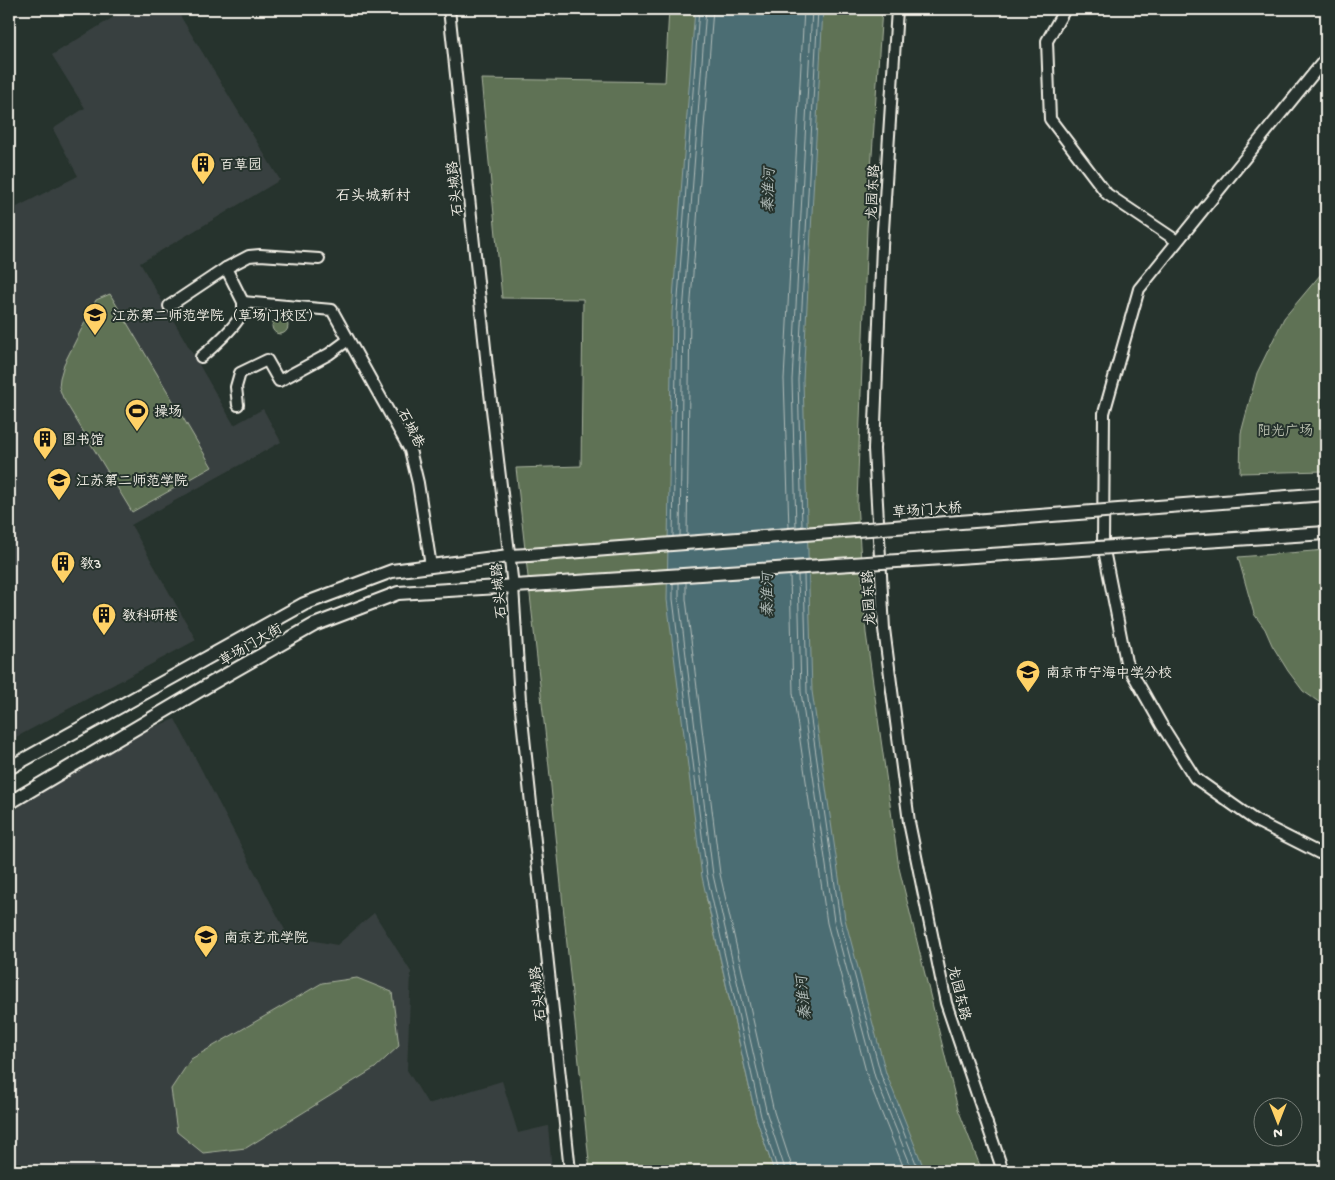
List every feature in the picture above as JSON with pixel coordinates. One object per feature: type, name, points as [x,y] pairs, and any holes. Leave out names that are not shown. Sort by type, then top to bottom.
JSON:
[{"type":"main road","name":"草场门大桥","points":[[529,554],[1326,494]]},
{"type":"main road","name":"草场门大街","points":[[9,803],[314,625],[398,593],[1326,533]]},
{"type":"main road","name":"草场门大街","points":[[9,768],[304,604],[392,571],[529,554]]},
{"type":"street","name":"石头城路","points":[[449,9],[488,376],[513,586],[520,700],[570,1171]]},
{"type":"street","name":"龙园东路","points":[[897,9],[882,246],[874,449],[884,629],[909,822],[946,1004],[1003,1171]]},
{"type":"street","points":[[1065,9],[1046,41],[1050,119],[1107,194],[1177,241]]},
{"type":"street","points":[[1326,58],[1139,289],[1104,413],[1103,545],[1126,662],[1195,778],[1256,821],[1319,853],[1326,854]]},
{"type":"street","points":[[170,306],[226,268],[249,256],[319,259]]},
{"type":"street","points":[[200,357],[211,349],[238,320],[243,311],[243,302],[226,268]]},
{"type":"street","name":"石城巷","points":[[243,302],[332,310],[410,450],[418,482],[431,566]]},
{"type":"street","points":[[238,405],[236,386],[240,373],[267,360],[279,381],[329,354],[348,340]]},
{"type":"shaded area","name":"江苏第二师范学院（草场门校区）","points":[[127,9],[176,9],[280,180],[140,263],[234,425],[263,409],[281,442],[131,525],[196,640],[9,741],[9,211],[78,176],[53,129],[85,108],[52,55]]},
{"type":"shaded area","name":"南京艺术学院","points":[[175,719],[288,936],[337,945],[374,913],[411,972],[407,1070],[428,1104],[502,1081],[518,1133],[548,1126],[552,1171],[9,1171],[9,814],[107,745]]},
{"type":"green space","points":[[669,9],[882,9],[867,228],[857,503],[866,633],[899,868],[958,1109],[982,1171],[781,1171],[706,896],[756,1117],[774,1171],[590,1171],[549,767],[516,468],[581,466],[583,299],[502,298],[481,79],[665,82]]},
{"type":"green space","name":"阳光广场","points":[[1326,268],[1326,471],[1240,473],[1241,433],[1257,373],[1284,318]]},
{"type":"green space","name":"操场","points":[[110,294],[212,467],[132,512],[63,398],[59,387],[64,364],[96,300]]},
{"type":"green space","points":[[277,318],[283,318],[288,323],[286,332],[277,334],[272,329],[272,323]]},
{"type":"green space","points":[[1326,550],[1326,707],[1303,691],[1272,645],[1265,629],[1254,614],[1238,557]]},
{"type":"green space","points":[[357,978],[392,992],[399,1046],[375,1068],[246,1148],[203,1153],[177,1132],[171,1089],[191,1059],[322,983]]},
{"type":"water","name":"秦淮河","points":[[695,9],[823,9],[803,380],[812,691],[845,919],[886,1073],[925,1171],[774,1171],[756,1117],[702,877],[667,600],[672,312]]},
{"type":"place","name":"百草园","points":[[203,185]]},
{"type":"place","name":"江苏第二师范学院（草场门校区）","points":[[95,336]]},
{"type":"place","name":"操场","points":[[137,432]]},
{"type":"place","name":"图书馆","points":[[45,460]]},
{"type":"place","name":"江苏第二师范学院","points":[[59,501]]},
{"type":"place","name":"教3","points":[[63,584]]},
{"type":"place","name":"教科研楼","points":[[104,636]]},
{"type":"place","name":"南京市宁海中学分校","points":[[1028,693]]},
{"type":"place","name":"南京艺术学院","points":[[206,958]]},
{"type":"district","name":"石头城新村","points":[[373,195]]}]
